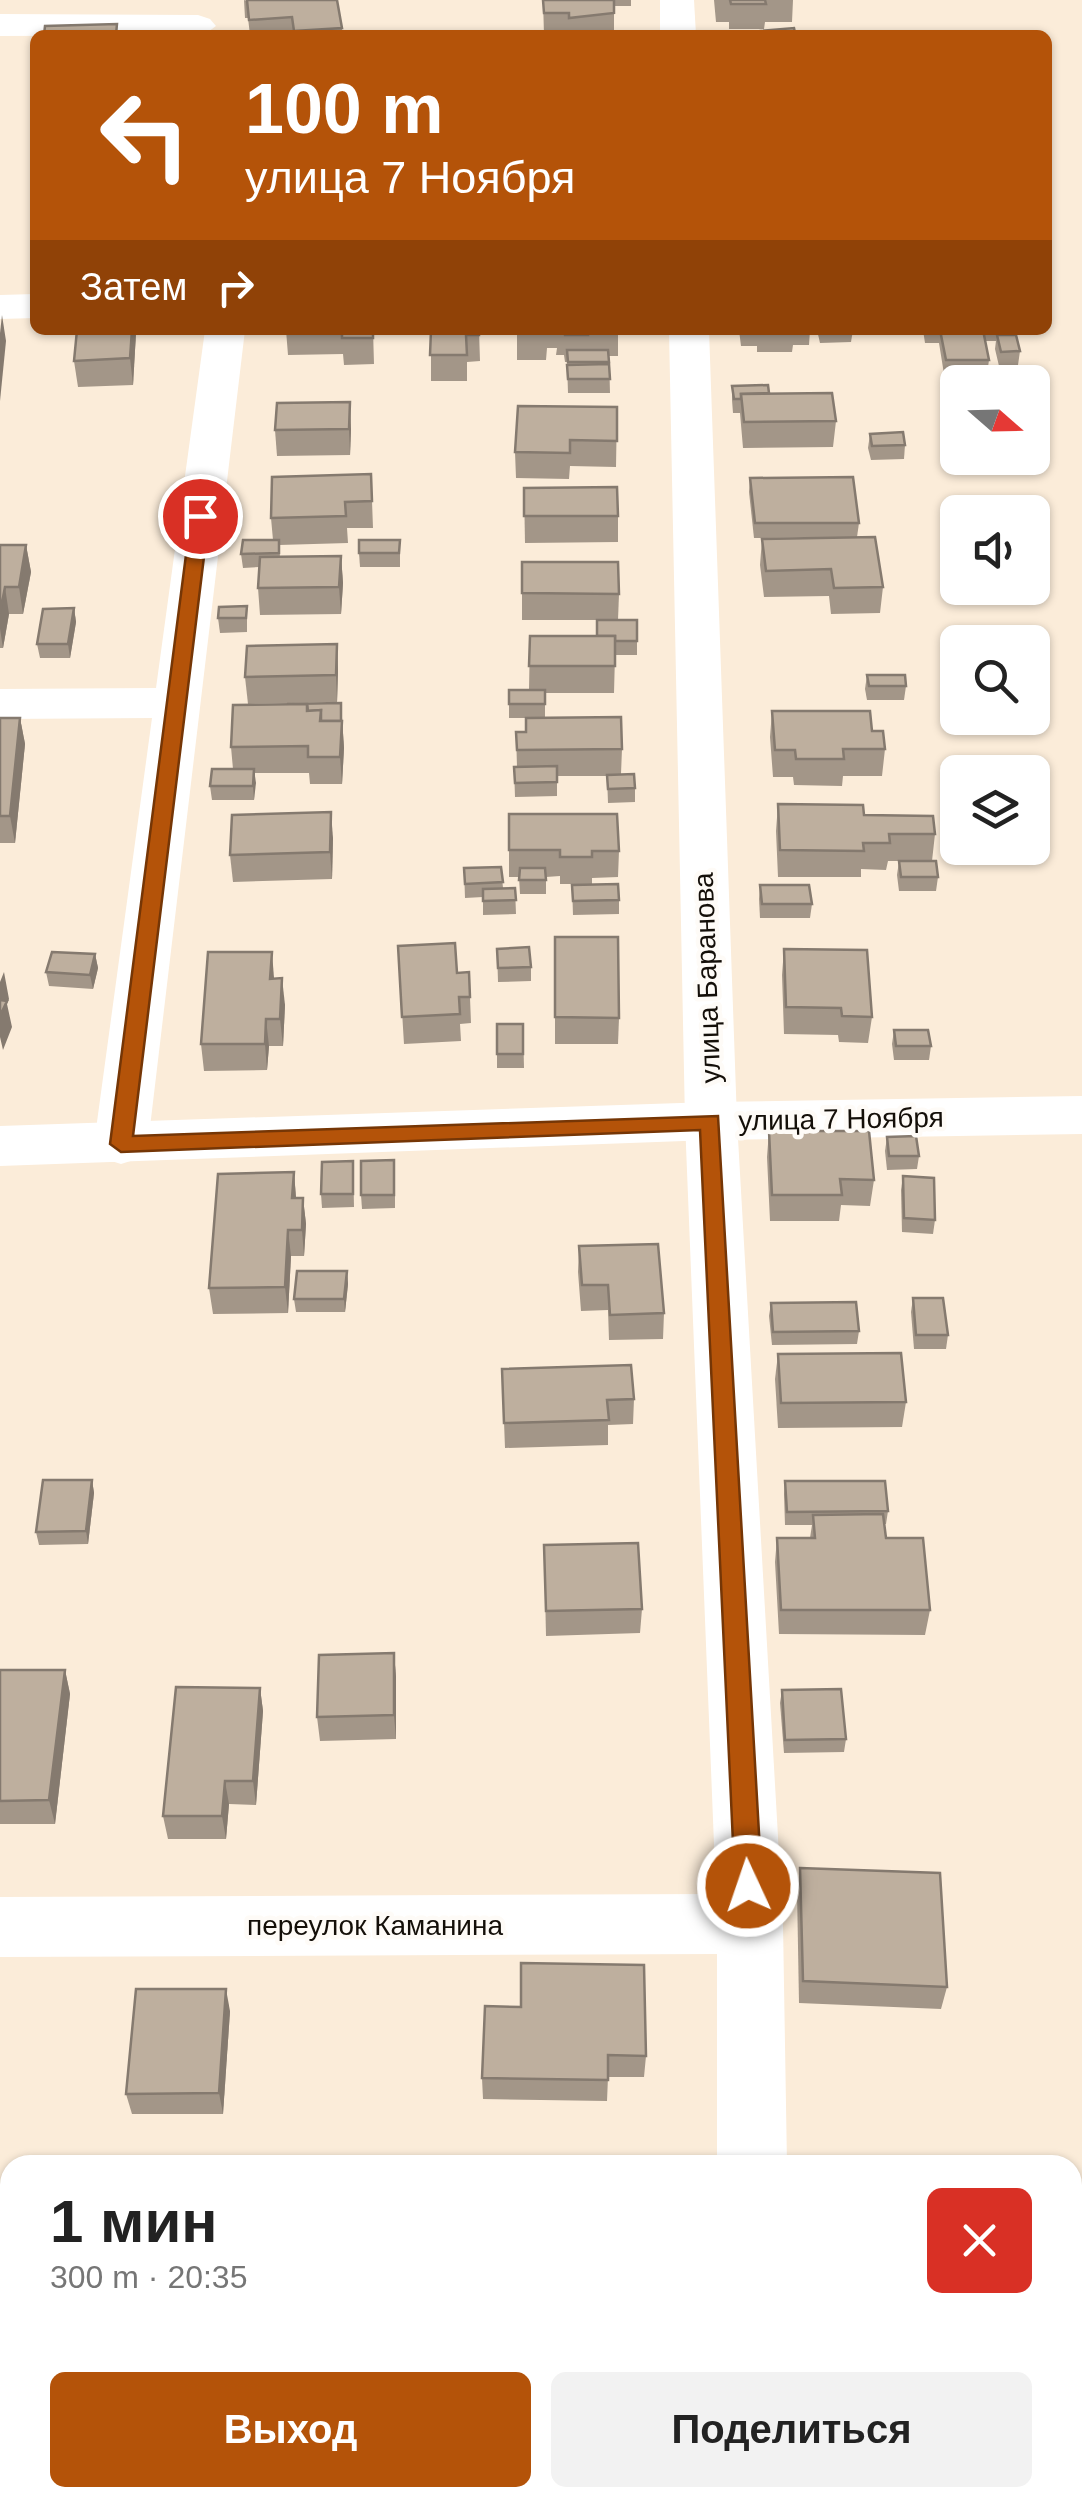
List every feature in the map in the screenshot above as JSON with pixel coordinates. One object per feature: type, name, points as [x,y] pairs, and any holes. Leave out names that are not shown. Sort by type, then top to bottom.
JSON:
[{"type":"street","points":[[677,0],[678,30]]},
{"type":"street","points":[[0,25],[198,20]]},
{"type":"street","points":[[0,307],[30,306]]},
{"type":"street","points":[[121,1144],[224,335]]},
{"type":"street","name":"улица Баранова","points":[[690,335],[711,1121],[750,1924],[752,2155]]},
{"type":"street","points":[[0,704],[175,703]]},
{"type":"street","name":"улица 7 Ноября","points":[[0,1146],[711,1121],[1082,1115]]},
{"type":"street","name":"переулок Каманина","points":[[0,1927],[750,1924]]},
{"type":"building","points":[[247,0],[337,0],[342,28],[294,30],[292,17],[249,20]]},
{"type":"building","points":[[543,0],[614,0],[614,13],[569,18],[569,13],[544,13]]},
{"type":"building","points":[[730,0],[765,0],[766,4],[731,4]]},
{"type":"building","points":[[117,24],[116,30],[45,30],[45,26]]},
{"type":"building","points":[[77,335],[132,335],[130,358],[74,361]]},
{"type":"building","points":[[342,335],[373,335],[373,338]]},
{"type":"building","points":[[431,335],[466,335],[467,355],[430,355]]},
{"type":"building","points":[[941,335],[984,335],[989,360],[946,360]]},
{"type":"building","points":[[997,335],[1016,335],[1020,351],[1001,352]]},
{"type":"building","points":[[567,350],[608,350],[609,362],[568,362]]},
{"type":"building","points":[[609,364],[610,379],[568,379],[567,365]]},
{"type":"building","points":[[768,385],[769,393],[741,394],[741,399],[734,399],[732,386]]},
{"type":"building","points":[[832,393],[836,421],[744,422],[741,394]]},
{"type":"building","points":[[350,402],[349,429],[275,430],[277,403]]},
{"type":"building","points":[[518,406],[617,407],[617,441],[570,440],[570,453],[515,452]]},
{"type":"building","points":[[903,432],[905,445],[872,446],[870,434]]},
{"type":"building","points":[[371,474],[372,501],[345,502],[346,516],[271,518],[272,477]]},
{"type":"building","points":[[853,477],[859,523],[755,523],[750,478]]},
{"type":"building","points":[[617,487],[618,516],[524,516],[524,488]]},
{"type":"building","points":[[875,537],[883,587],[834,588],[831,569],[766,571],[762,539]]},
{"type":"building","points":[[243,540],[279,540],[279,553],[241,554]]},
{"type":"building","points":[[359,540],[400,540],[399,553],[359,553]]},
{"type":"building","points":[[0,545],[26,545],[19,587],[5,587],[0,613]]},
{"type":"building","points":[[341,556],[339,587],[258,588],[260,557]]},
{"type":"building","points":[[522,562],[618,562],[619,594],[522,593]]},
{"type":"building","points":[[247,606],[246,618],[218,618],[219,607]]},
{"type":"building","points":[[74,608],[68,644],[37,644],[43,609]]},
{"type":"building","points":[[597,620],[637,620],[637,641],[597,636]]},
{"type":"building","points":[[530,636],[615,636],[615,666],[529,666]]},
{"type":"building","points":[[337,644],[336,675],[245,677],[247,646]]},
{"type":"building","points":[[867,675],[905,675],[906,686],[869,686]]},
{"type":"building","points":[[509,690],[545,690],[545,704],[509,704]]},
{"type":"building","points":[[341,703],[341,721],[321,721],[321,710],[308,711],[307,704],[287,704]]},
{"type":"building","points":[[307,704],[307,711],[321,710],[320,721],[342,721],[340,757],[308,757],[308,746],[231,747],[233,705]]},
{"type":"building","points":[[772,711],[870,711],[872,731],[883,731],[885,749],[843,749],[844,759],[796,759],[795,750],[775,750]]},
{"type":"building","points":[[621,717],[622,749],[517,750],[516,732],[526,732],[526,718]]},
{"type":"building","points":[[0,718],[20,718],[10,816],[0,816]]},
{"type":"building","points":[[557,766],[557,782],[515,783],[514,767]]},
{"type":"building","points":[[212,769],[254,769],[253,786],[210,786]]},
{"type":"building","points":[[634,774],[635,788],[608,789],[607,775]]},
{"type":"building","points":[[778,804],[863,805],[864,815],[933,816],[935,834],[889,834],[890,843],[863,843],[864,851],[780,850]]},
{"type":"building","points":[[331,812],[330,852],[230,855],[232,815]]},
{"type":"building","points":[[509,814],[617,814],[619,851],[592,851],[592,857],[560,857],[560,850],[509,850]]},
{"type":"building","points":[[899,861],[936,861],[938,877],[901,877]]},
{"type":"building","points":[[501,867],[503,882],[465,884],[464,868]]},
{"type":"building","points":[[520,868],[545,868],[546,880],[519,880]]},
{"type":"building","points":[[618,884],[619,900],[573,901],[572,885]]},
{"type":"building","points":[[760,885],[809,885],[812,904],[762,904]]},
{"type":"building","points":[[515,888],[516,900],[483,901],[483,889]]},
{"type":"building","points":[[555,937],[618,937],[619,1018],[555,1017]]},
{"type":"building","points":[[455,943],[457,973],[469,972],[470,997],[459,997],[460,1014],[402,1017],[398,946]]},
{"type":"building","points":[[529,947],[531,967],[498,968],[497,949]]},
{"type":"building","points":[[784,949],[867,950],[872,1017],[842,1016],[841,1008],[786,1007]]},
{"type":"building","points":[[52,952],[95,954],[90,975],[46,972]]},
{"type":"building","points":[[208,952],[272,952],[270,979],[282,978],[280,1019],[266,1019],[265,1044],[201,1044]]},
{"type":"building","points":[[497,1024],[523,1024],[523,1054],[497,1054]]},
{"type":"building","points":[[894,1030],[928,1030],[931,1046],[896,1046]]},
{"type":"building","points":[[769,1131],[869,1131],[874,1180],[840,1179],[842,1195],[772,1195]]},
{"type":"building","points":[[916,1136],[919,1156],[889,1156],[887,1137]]},
{"type":"building","points":[[394,1160],[394,1195],[361,1195],[361,1161]]},
{"type":"building","points":[[353,1161],[353,1194],[321,1194],[322,1162]]},
{"type":"building","points":[[294,1172],[292,1198],[303,1198],[302,1230],[288,1230],[285,1287],[209,1288],[218,1174]]},
{"type":"building","points":[[903,1176],[934,1178],[935,1220],[904,1218]]},
{"type":"building","points":[[658,1244],[664,1313],[610,1315],[608,1285],[582,1285],[579,1246]]},
{"type":"building","points":[[297,1271],[347,1271],[344,1299],[294,1299]]},
{"type":"building","points":[[913,1298],[943,1298],[948,1335],[916,1335]]},
{"type":"building","points":[[856,1302],[859,1331],[773,1332],[771,1303]]},
{"type":"building","points":[[901,1353],[906,1402],[781,1403],[778,1354]]},
{"type":"building","points":[[631,1365],[634,1399],[607,1400],[609,1420],[504,1423],[502,1369]]},
{"type":"building","points":[[43,1480],[92,1480],[86,1531],[36,1532]]},
{"type":"building","points":[[785,1481],[885,1481],[888,1511],[787,1512]]},
{"type":"building","points":[[883,1514],[886,1538],[923,1538],[930,1610],[781,1610],[777,1538],[815,1538],[813,1515]]},
{"type":"building","points":[[638,1543],[642,1609],[546,1611],[544,1545]]},
{"type":"building","points":[[394,1653],[394,1715],[317,1717],[319,1655]]},
{"type":"building","points":[[0,1670],[65,1670],[49,1800],[0,1801]]},
{"type":"building","points":[[176,1687],[260,1688],[253,1781],[225,1781],[222,1816],[163,1816]]},
{"type":"building","points":[[841,1689],[846,1739],[785,1740],[782,1690]]},
{"type":"building","points":[[800,1868],[940,1873],[947,1987],[803,1981]]},
{"type":"building","points":[[521,1963],[644,1965],[646,2056],[608,2055],[608,2080],[482,2078],[485,2006],[521,2007]]},
{"type":"building","points":[[136,1989],[226,1989],[219,2093],[126,2094]]},
{"type":"route","points":[[200,516],[121,1144],[711,1121],[748,1886]]}]
